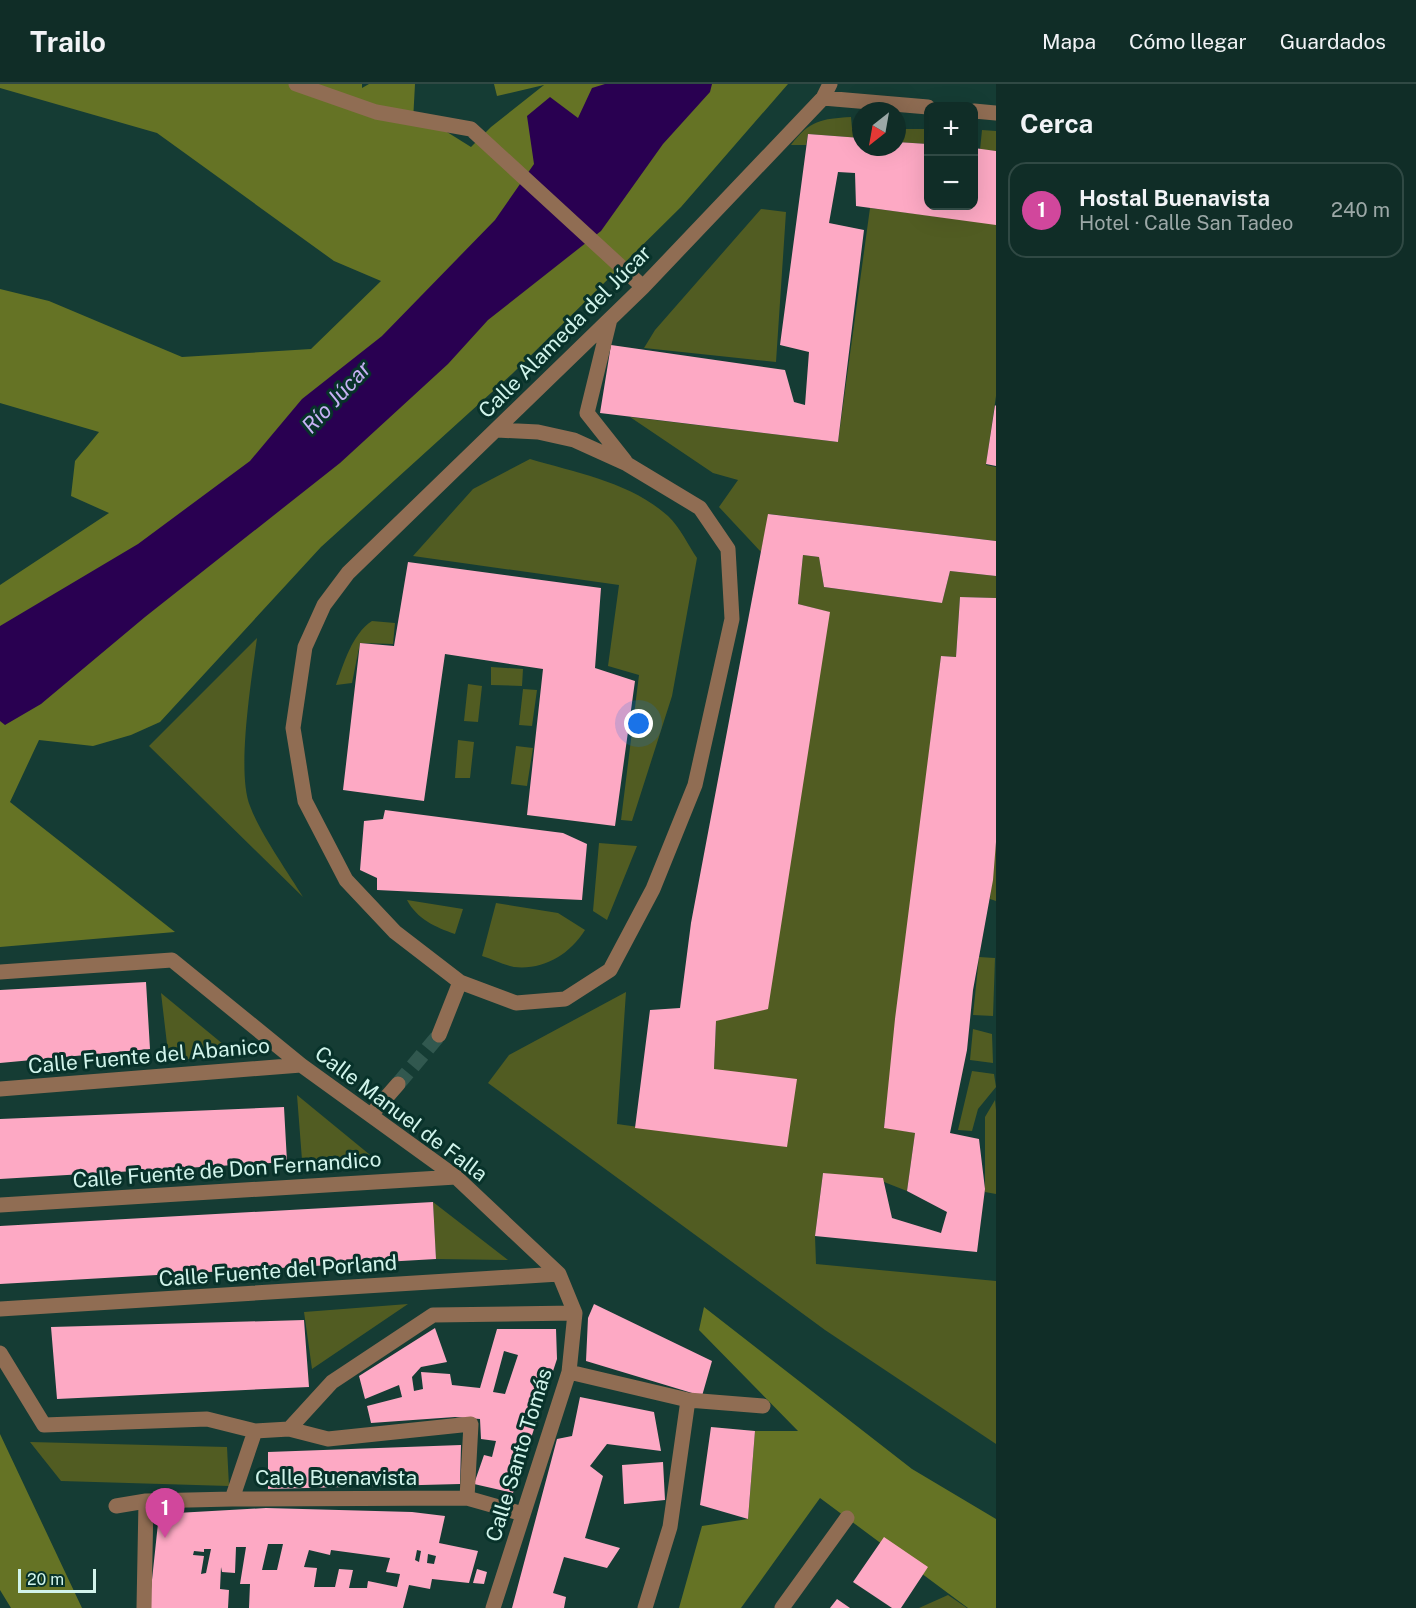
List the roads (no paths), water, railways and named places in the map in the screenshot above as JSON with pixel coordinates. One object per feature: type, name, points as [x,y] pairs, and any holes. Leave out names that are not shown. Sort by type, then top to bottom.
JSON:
[{"type":"street","points":[[296,84],[376,112],[471,129],[643,287]]},
{"type":"street","points":[[826,91],[924,105]]},
{"type":"street","name":"Calle Alameda del Júcar","points":[[627,464],[700,508],[728,549],[732,620],[695,785],[653,889],[610,970],[566,999],[516,1003],[459,982],[395,932],[346,880],[305,801],[293,728],[305,646],[324,605],[348,573],[643,287],[826,91]]},
{"type":"street","points":[[978,111],[996,113]]},
{"type":"street","points":[[610,319],[587,413],[627,464]]},
{"type":"street","points":[[497,429],[538,432],[574,440],[627,464]]},
{"type":"street","name":"Calle Manuel de Falla","points":[[0,972],[172,960],[301,1065],[456,1177],[559,1274],[576,1312]]},
{"type":"street","points":[[440,1035],[459,982]]},
{"type":"street","name":"Calle Fuente del Abanico","points":[[0,1089],[301,1065]]},
{"type":"street","points":[[371,1115],[398,1084]]},
{"type":"street","name":"Calle Fuente de Don Fernandico","points":[[0,1205],[456,1177]]},
{"type":"street","name":"Calle Fuente del Porland","points":[[0,1309],[559,1274]]},
{"type":"street","points":[[289,1429],[332,1382],[434,1315],[576,1312]]},
{"type":"street","name":"Calle Santo Tomás","points":[[493,1608],[569,1372],[576,1312]]},
{"type":"street","points":[[0,1353],[45,1425],[207,1419],[255,1431],[289,1429],[328,1439],[471,1424],[467,1498]]},
{"type":"street","points":[[569,1372],[688,1400],[763,1406]]},
{"type":"street","points":[[645,1608],[670,1527],[688,1400]]},
{"type":"street","points":[[232,1499],[255,1431]]},
{"type":"street","name":"Calle Buenavista","points":[[116,1506],[146,1501],[232,1499],[467,1498],[523,1514]]},
{"type":"street","points":[[144,1608],[146,1501]]},
{"type":"street","points":[[782,1608],[848,1518]]},
{"type":"water","name":"Río Júcar","points":[[605,84],[712,84],[710,92],[663,144],[601,231],[488,320],[448,364],[340,463],[145,617],[41,704],[5,725],[0,721],[0,626],[138,544],[250,461],[302,399],[382,336],[495,220],[534,164],[527,116],[550,97],[578,118],[592,88]]},
{"type":"tunnel","points":[[398,1084],[439,1035]]},
{"type":"place","name":"Hostal Buenavista","points":[[165,1538]]}]
